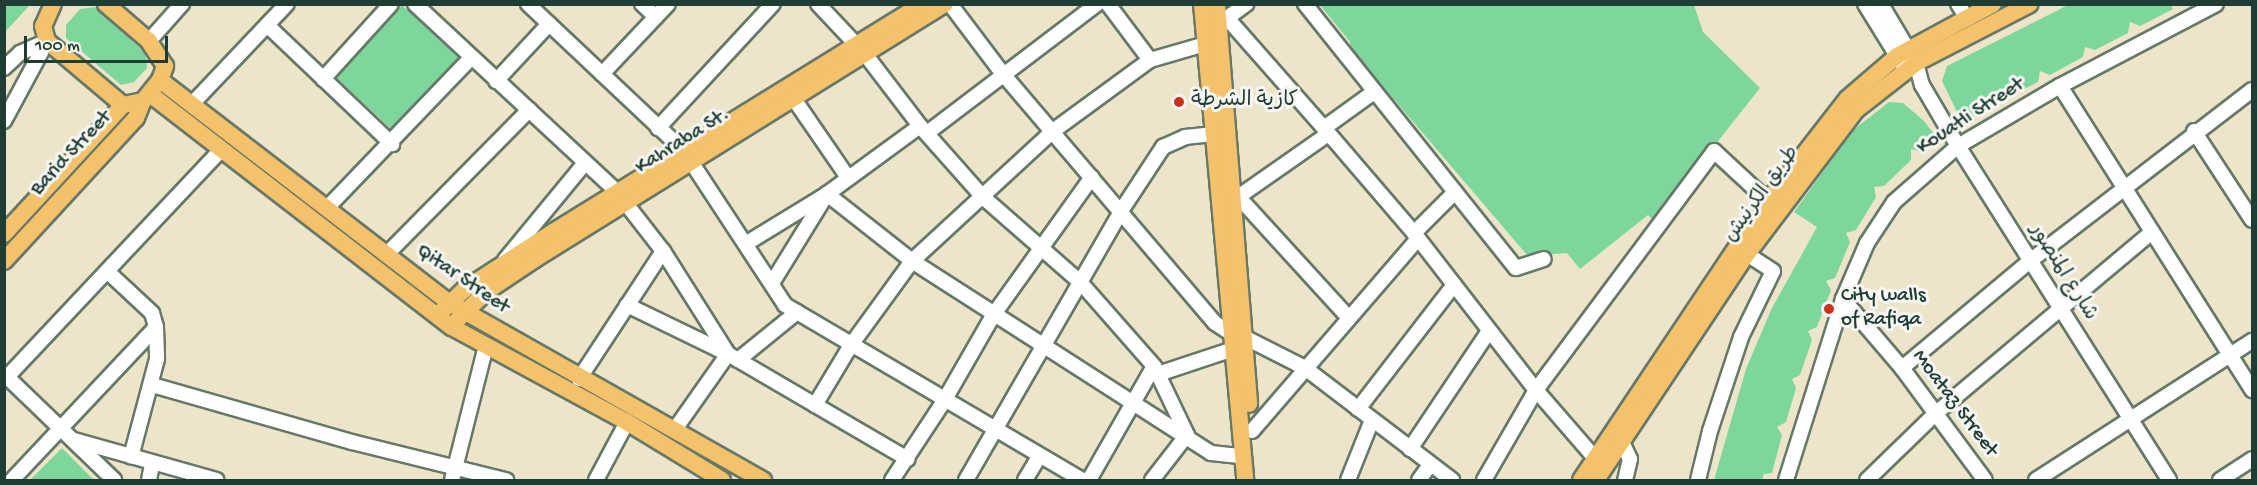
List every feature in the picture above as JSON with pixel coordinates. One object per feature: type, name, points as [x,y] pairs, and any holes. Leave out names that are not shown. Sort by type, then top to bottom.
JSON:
[{"type":"main road","points":[[53,4],[43,26],[47,41],[123,105],[147,98]]},
{"type":"main road","points":[[106,4],[149,40],[165,66],[160,80]]},
{"type":"main road","name":"Kahraba St.","points":[[688,157],[794,99],[922,4]]},
{"type":"main road","name":"Kahraba St.","points":[[452,327],[464,311],[621,199],[860,50],[945,4]]},
{"type":"main road","name":"طريق الكرنيش","points":[[1581,480],[1598,470],[1622,442],[1747,254],[1856,110],[1907,59],[1962,11],[1993,4]]},
{"type":"main road","name":"طريق الكرنيش","points":[[1598,470],[1768,201],[1847,99],[1907,59],[2030,4]]},
{"type":"main road","points":[[1214,11],[1215,134],[1236,340],[1245,480]]},
{"type":"main road","points":[[1214,41],[1236,194],[1236,340],[1251,431],[1256,480]]},
{"type":"main road","name":"Qitar Street","points":[[160,80],[448,302],[579,379],[675,429],[763,480]]},
{"type":"main road","name":"Barid Street","points":[[4,261],[136,118],[160,80]]},
{"type":"main road","name":"Qitar Street","points":[[147,98],[452,327],[627,422],[722,480]]},
{"type":"main road","name":"Barid Street","points":[[4,234],[123,105]]},
{"type":"main road","name":"Kahraba St.","points":[[438,317],[448,302],[500,266],[621,199]]},
{"type":"main road","points":[[304,215],[321,203]]},
{"type":"main road","points":[[358,258],[368,241]]},
{"type":"street","points":[[149,40],[182,4]]},
{"type":"street","points":[[191,105],[287,4]]},
{"type":"street","points":[[323,79],[391,4]]},
{"type":"street","points":[[415,4],[621,199],[663,251],[733,357]]},
{"type":"street","points":[[528,4],[688,157],[747,243],[785,305],[994,432],[1082,480]]},
{"type":"street","points":[[642,4],[656,17]]},
{"type":"street","points":[[602,74],[668,4]]},
{"type":"street","points":[[658,128],[773,4]]},
{"type":"street","points":[[818,4],[860,50],[924,130],[984,198],[1081,284],[1156,370],[1187,435]]},
{"type":"street","points":[[950,4],[1004,74],[1215,323],[1236,340],[1305,368],[1452,480]]},
{"type":"street","points":[[747,243],[827,194],[847,176],[924,130],[1004,74],[1097,4]]},
{"type":"street","points":[[1108,4],[1150,60]]},
{"type":"street","points":[[1214,11],[1246,4]]},
{"type":"street","points":[[1305,4],[1516,268],[1544,259]]},
{"type":"street","name":"شارع المنصور","points":[[1865,4],[1907,59]]},
{"type":"street","name":"شارع المنصور","points":[[1881,4],[1907,59],[1958,146],[2058,308],[2169,480]]},
{"type":"street","name":"Kouatli Street","points":[[1786,480],[1843,299],[1867,243],[1894,202],[1958,146],[2060,86],[2216,4]]},
{"type":"street","points":[[1214,11],[1326,131],[1416,236],[1598,470]]},
{"type":"street","points":[[496,81],[549,24]]},
{"type":"street","points":[[267,25],[392,144]]},
{"type":"street","points":[[4,68],[20,53],[47,41]]},
{"type":"street","points":[[4,121],[47,41]]},
{"type":"street","points":[[815,405],[851,345],[912,261],[984,198],[1053,131],[1150,60],[1214,41]]},
{"type":"street","points":[[321,203],[392,144],[471,58]]},
{"type":"street","points":[[2060,86],[2253,390]]},
{"type":"street","points":[[1902,368],[2030,261],[2194,131],[2253,90]]},
{"type":"street","points":[[1349,318],[1236,194],[1326,131],[1374,92]]},
{"type":"street","points":[[794,99],[847,176]]},
{"type":"street","points":[[386,255],[529,110]]},
{"type":"street","points":[[2194,131],[2253,219]]},
{"type":"street","points":[[966,480],[1121,211],[1163,147],[1185,137],[1215,134]]},
{"type":"street","points":[[114,480],[6,376],[108,272],[220,151]]},
{"type":"street","points":[[1484,480],[1536,390],[1714,151],[1768,201]]},
{"type":"street","points":[[500,266],[584,164]]},
{"type":"street","points":[[892,480],[908,459],[944,401],[994,314],[1092,177]]},
{"type":"street","points":[[1251,431],[1455,192]]},
{"type":"street","points":[[827,194],[912,261],[1135,401],[1211,453],[1242,456]]},
{"type":"street","points":[[772,283],[827,194]]},
{"type":"street","points":[[1867,480],[1935,414],[2058,308],[2152,232]]},
{"type":"street","points":[[579,379],[663,251]]},
{"type":"street","points":[[1698,480],[1710,431],[1741,337],[1773,271],[1747,254]]},
{"type":"street","points":[[108,272],[152,313],[156,327],[157,359],[152,385],[131,457]]},
{"type":"street","points":[[1358,409],[1454,285]]},
{"type":"street","name":"Moataz Street","points":[[1843,299],[1902,368],[1985,480]]},
{"type":"street","points":[[627,305],[733,357],[908,459]]},
{"type":"street","points":[[675,429],[733,357],[797,312]]},
{"type":"street","points":[[4,473],[12,480],[59,426],[156,327]]},
{"type":"street","points":[[1410,449],[1490,331]]},
{"type":"street","points":[[1089,480],[1135,401],[1156,370],[1236,340]]},
{"type":"street","points":[[2036,480],[2129,418],[2253,341]]},
{"type":"street","points":[[454,475],[486,346]]},
{"type":"street","points":[[152,385],[454,475],[506,480]]},
{"type":"street","points":[[1348,480],[1372,420]]},
{"type":"street","points":[[596,480],[627,422]]},
{"type":"street","points":[[1152,480],[1187,435]]},
{"type":"street","points":[[72,440],[216,480]]},
{"type":"street","points":[[1622,442],[1630,459],[1625,480]]},
{"type":"street","points":[[1025,480],[1039,457]]},
{"type":"street","points":[[2220,480],[2253,459]]},
{"type":"street","points":[[149,480],[152,464]]},
{"type":"street","points":[[1419,480],[1430,465]]},
{"type":"green space","points":[[4,5],[30,5],[5,32]]},
{"type":"green space","points":[[402,5],[460,59],[393,131],[335,77]]},
{"type":"green space","points":[[1320,5],[1694,5],[1703,32],[1760,88],[1654,222],[1648,215],[1580,269],[1567,253],[1528,256],[1350,48],[1350,42]]},
{"type":"green space","points":[[2068,5],[2171,5],[2173,9],[2140,26],[2130,22],[2128,33],[2095,50],[2085,47],[2083,57],[2050,75],[2040,71],[2038,82],[2007,98],[1997,95],[1995,105],[1962,122],[1942,81],[1947,66]]},
{"type":"green space","points":[[95,7],[146,53],[147,68],[134,82],[121,85],[66,38],[66,25],[80,9]]},
{"type":"green space","points":[[1889,102],[1903,103],[1924,121],[1938,139],[1921,152],[1911,149],[1911,160],[1884,186],[1874,187],[1876,197],[1856,230],[1846,233],[1850,242],[1835,278],[1826,281],[1831,290],[1817,327],[1808,331],[1812,340],[1800,375],[1792,379],[1796,388],[1786,422],[1777,427],[1782,435],[1772,473],[1764,474],[1762,480],[1714,480],[1746,369],[1771,310],[1817,227],[1794,212],[1852,131]]},
{"type":"green space","points":[[62,448],[94,480],[30,480]]},
{"type":"place","name":"كازية الشرطة","points":[[1179,102]]},
{"type":"place","name":"City walls of Rafiqa","points":[[1829,309]]}]
